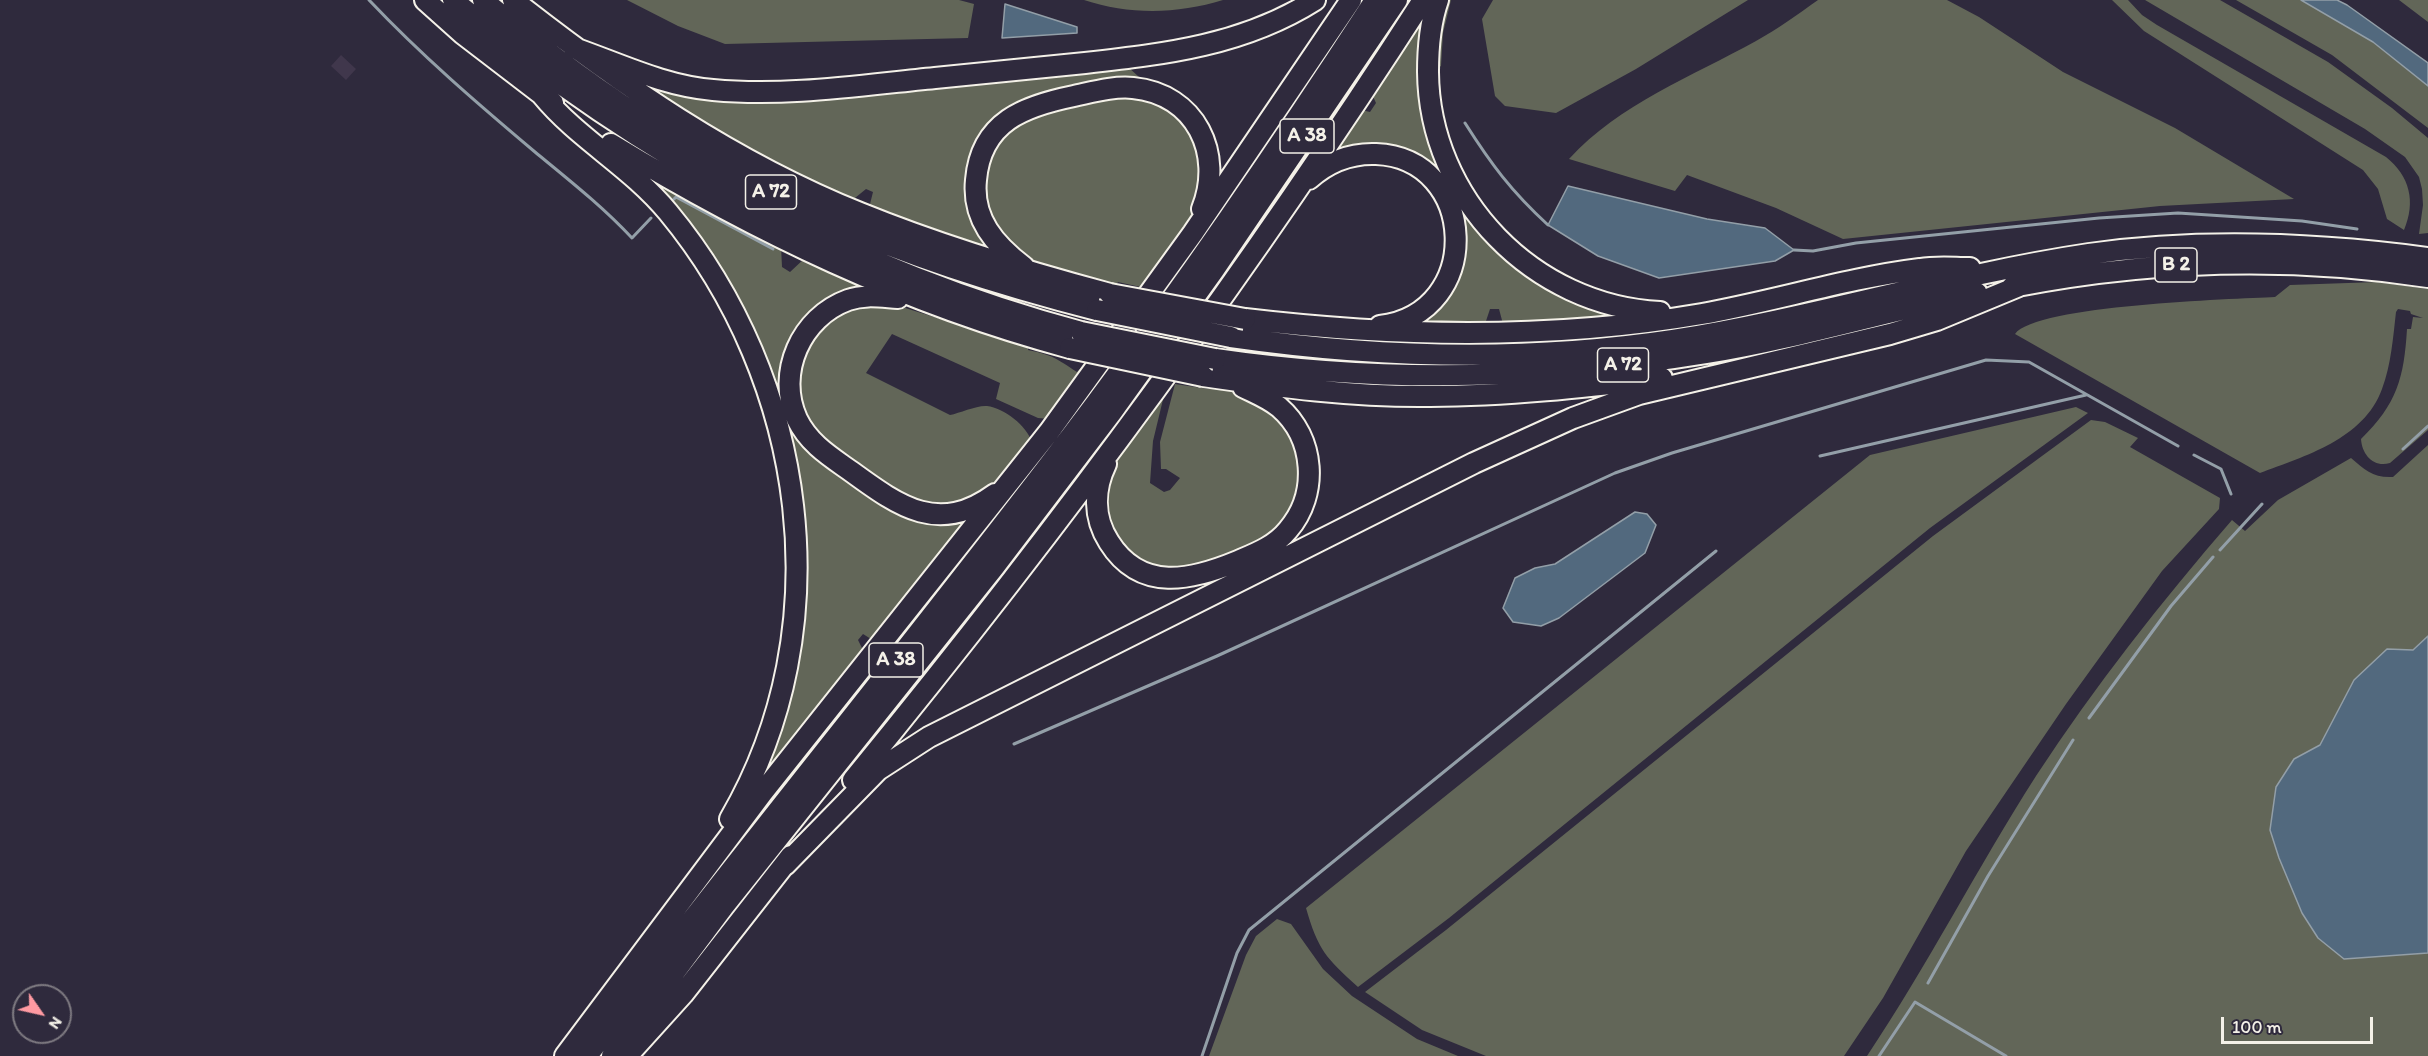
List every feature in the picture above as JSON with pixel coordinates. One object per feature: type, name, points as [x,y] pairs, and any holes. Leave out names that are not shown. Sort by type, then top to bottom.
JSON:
[{"type":"highway","points":[[425,0],[470,40],[610,143],[743,221],[839,267],[918,299],[997,327],[1076,340],[1203,376],[1329,392],[1430,396],[1574,388],[1733,370]]},
{"type":"highway","name":"A 72","points":[[453,0],[498,38],[599,113],[730,192],[820,237],[935,287],[1076,340],[1295,370],[1402,377],[1592,368],[1731,349],[2024,284]]},
{"type":"highway","name":"A 72","points":[[483,0],[560,61],[616,101],[706,157],[775,194],[850,229],[940,263],[1097,310],[1232,337],[1300,346],[1404,353],[1480,355],[1595,349],[1745,327],[2009,268]]},
{"type":"highway","points":[[513,0],[574,48],[696,130],[800,186],[858,213],[934,242],[1030,273],[1110,294],[1245,319],[1349,330],[1418,333],[1557,330],[1653,321],[1752,304],[1922,268],[2009,268]]},
{"type":"highway","points":[[574,48],[644,75],[689,87],[736,92],[798,90],[1182,51],[1244,35],[1283,19],[1315,0]]},
{"type":"highway","points":[[565,1056],[769,784],[1009,483],[1193,233],[1351,0]]},
{"type":"highway","name":"A 38","points":[[587,1056],[711,892],[980,554],[1098,400],[1200,259],[1375,0]]},
{"type":"highway","name":"A 38","points":[[612,1056],[745,880],[995,566],[1106,420],[1215,270],[1397,0]]},
{"type":"highway","points":[[627,1056],[683,994],[998,600],[1129,425],[1287,203],[1423,0]]},
{"type":"highway","points":[[1438,0],[1432,24],[1428,62],[1433,120],[1444,157],[1457,183],[1472,209],[1498,239],[1528,265],[1554,281],[1580,295],[1619,307],[1668,312],[1752,304]]},
{"type":"highway","points":[[1030,273],[1004,251],[989,234],[980,214],[975,182],[983,150],[994,132],[1010,117],[1038,103],[1097,91],[1132,88],[1155,92],[1184,110],[1203,137],[1211,165],[1208,196],[1193,233]]},
{"type":"highway","points":[[542,95],[555,111],[648,190],[704,260],[735,310],[760,365],[779,422],[791,480],[797,537],[796,595],[790,652],[778,708],[747,789],[719,839],[665,920]]},
{"type":"highway","points":[[1287,203],[1327,165],[1348,157],[1371,154],[1393,157],[1414,166],[1432,180],[1446,198],[1456,230],[1456,253],[1450,275],[1437,296],[1421,311],[1404,320],[1349,330]]},
{"type":"highway","name":"B 2","points":[[2009,268],[2091,254],[2230,244],[2304,244],[2428,258]]},
{"type":"highway","name":"B 2","points":[[2024,284],[2081,275],[2187,265],[2328,266],[2428,277]]},
{"type":"highway","points":[[785,865],[878,770],[957,722],[1550,428],[1639,394],[1890,334],[1937,320],[2024,284]]},
{"type":"highway","points":[[918,299],[861,297],[838,304],[819,318],[803,336],[791,366],[790,387],[797,419],[809,438],[826,453],[895,503],[917,512],[940,514],[962,511],[981,503],[1009,483]]},
{"type":"highway","points":[[1129,425],[1103,471],[1096,502],[1104,534],[1123,559],[1151,575],[1183,579],[1219,569],[1257,553],[1281,537],[1301,511],[1309,479],[1308,456],[1294,424],[1279,407],[1226,379]]},
{"type":"shaded area","points":[[341,55],[356,69],[346,80],[331,66]]},
{"type":"green space","points":[[627,0],[959,0],[974,4],[968,38],[725,44],[678,26]]},
{"type":"green space","points":[[1084,0],[1223,0],[1189,8],[1154,11],[1118,8]]},
{"type":"green space","points":[[1426,0],[1423,85],[1483,231],[1636,317],[1503,324],[1499,309],[1490,309],[1485,324],[1413,324],[1462,243],[1420,163],[1324,161],[1357,109],[1370,112],[1376,103],[1369,88]]},
{"type":"green space","points":[[1444,0],[1451,0],[1443,33],[1441,66],[1433,71]]},
{"type":"green space","points":[[1493,0],[1748,0],[1636,69],[1556,113],[1505,106],[1495,96],[1482,19]]},
{"type":"green space","points":[[1818,0],[1947,0],[1979,17],[2063,72],[2175,128],[2294,199],[2160,206],[1843,239],[1776,208],[1687,175],[1675,191],[1569,159],[1610,122],[1658,92],[1764,36]]},
{"type":"green space","points":[[2112,0],[2128,0],[2142,15],[2157,25],[2386,157],[2401,172],[2408,190],[2410,209],[2404,230],[2387,219],[2378,189],[2363,170],[2144,31]]},
{"type":"green space","points":[[2145,0],[2220,0],[2328,62],[2392,108],[2428,138],[2428,233],[2419,234],[2423,205],[2422,189],[2419,177],[2405,157],[2365,129]]},
{"type":"green space","points":[[2236,0],[2301,0],[2373,42],[2428,86],[2428,128],[2332,55]]},
{"type":"green space","points":[[2399,0],[2428,0],[2428,22]]},
{"type":"green space","points":[[1128,67],[1149,86],[1043,97],[971,161],[994,252],[872,212],[870,204],[873,192],[866,189],[850,202],[778,169],[635,82],[668,91]]},
{"type":"green space","points":[[1124,95],[1156,101],[1181,118],[1202,155],[1197,210],[1145,288],[1118,282],[1114,288],[1030,264],[1005,247],[981,201],[987,158],[1008,128],[1042,110]]},
{"type":"green space","points":[[643,170],[781,246],[782,267],[790,272],[805,258],[878,290],[814,315],[786,400],[878,499],[980,512],[882,638],[871,639],[863,634],[858,640],[865,654],[751,804],[797,643],[775,388]]},
{"type":"green space","points":[[2377,282],[2428,289],[2428,430],[2390,463],[2384,464],[2374,462],[2366,455],[2361,439],[2391,402],[2401,376],[2407,329],[2411,329],[2413,317],[2423,318],[2411,314],[2410,311],[2398,309],[2396,312],[2385,380],[2373,406],[2362,421],[2347,433],[2314,452],[2260,473],[2015,334],[2030,324],[2095,310],[2137,305],[2275,297],[2290,285]]},
{"type":"green space","points":[[861,305],[902,307],[1028,346],[1028,350],[1054,358],[1077,372],[1081,368],[1087,368],[1050,419],[1038,418],[996,399],[1000,383],[892,334],[866,373],[950,415],[983,406],[994,407],[1020,424],[1032,442],[984,497],[941,510],[877,486],[807,426],[796,394],[799,357],[830,317]]},
{"type":"green space","points":[[1167,383],[1153,441],[1150,483],[1164,492],[1170,490],[1180,478],[1166,469],[1161,469],[1160,442],[1175,384],[1209,389],[1211,386],[1242,393],[1278,413],[1302,457],[1297,503],[1271,537],[1210,565],[1168,572],[1132,558],[1105,520],[1108,469]]},
{"type":"green space","points":[[2076,407],[2088,413],[1930,528],[1449,918],[1358,987],[1338,968],[1319,944],[1306,908],[1870,455]]},
{"type":"green space","points":[[2091,420],[2105,422],[2138,438],[2130,447],[2220,498],[2219,509],[2162,571],[2066,704],[1966,851],[1883,998],[1844,1056],[1486,1056],[1422,1030],[1365,992],[1446,930],[1933,536]]},
{"type":"green space","points":[[2428,445],[2428,636],[2413,650],[2354,680],[2320,745],[2294,759],[2318,938],[2344,958],[2428,953],[2428,1056],[1867,1056],[1911,987],[2014,811],[2058,743],[2130,645],[2232,520],[2245,531],[2278,500],[2351,458],[2375,475],[2393,477]]},
{"type":"green space","points":[[1277,919],[1291,924],[1323,969],[1352,996],[1417,1039],[1458,1056],[1209,1056],[1246,955],[1256,936]]},
{"type":"water","points":[[2301,0],[2337,0],[2347,5],[2428,63],[2428,86],[2373,42]]},
{"type":"water","points":[[1005,4],[1077,27],[1077,33],[1002,38]]},
{"type":"water","points":[[1568,186],[1707,219],[1765,228],[1794,250],[1775,261],[1659,278],[1598,256],[1548,225]]},
{"type":"water","points":[[1635,512],[1647,514],[1656,525],[1645,553],[1559,618],[1541,626],[1513,622],[1503,608],[1515,578],[1535,568],[1555,564]]},
{"type":"water","points":[[2428,636],[2428,953],[2344,959],[2318,938],[2302,913],[2279,858],[2270,830],[2276,787],[2294,759],[2320,745],[2354,680],[2387,649],[2413,650]]},
{"type":"waterway","points":[[369,0],[450,79],[585,194],[632,238],[651,218]]},
{"type":"waterway","points":[[1465,123],[1502,177],[1548,225]]},
{"type":"waterway","points":[[674,199],[676,197],[773,249]]},
{"type":"waterway","points":[[1794,250],[1813,251],[1856,243],[2099,218],[2178,213],[2302,221],[2357,229]]},
{"type":"waterway","points":[[1014,744],[1217,656],[1615,473],[1672,453],[1986,360],[2029,362],[2178,446]]},
{"type":"waterway","points":[[1820,456],[2086,395]]},
{"type":"waterway","points":[[2403,449],[2428,426]]},
{"type":"waterway","points":[[2194,455],[2221,469],[2231,494]]},
{"type":"waterway","points":[[2220,550],[2262,504]]},
{"type":"waterway","points":[[1202,1056],[1237,953],[1249,930],[1716,551]]},
{"type":"waterway","points":[[2089,718],[2171,606],[2213,557]]},
{"type":"waterway","points":[[1928,983],[1988,876],[2073,740]]},
{"type":"waterway","points":[[1879,1056],[1915,1002],[2006,1056]]}]
